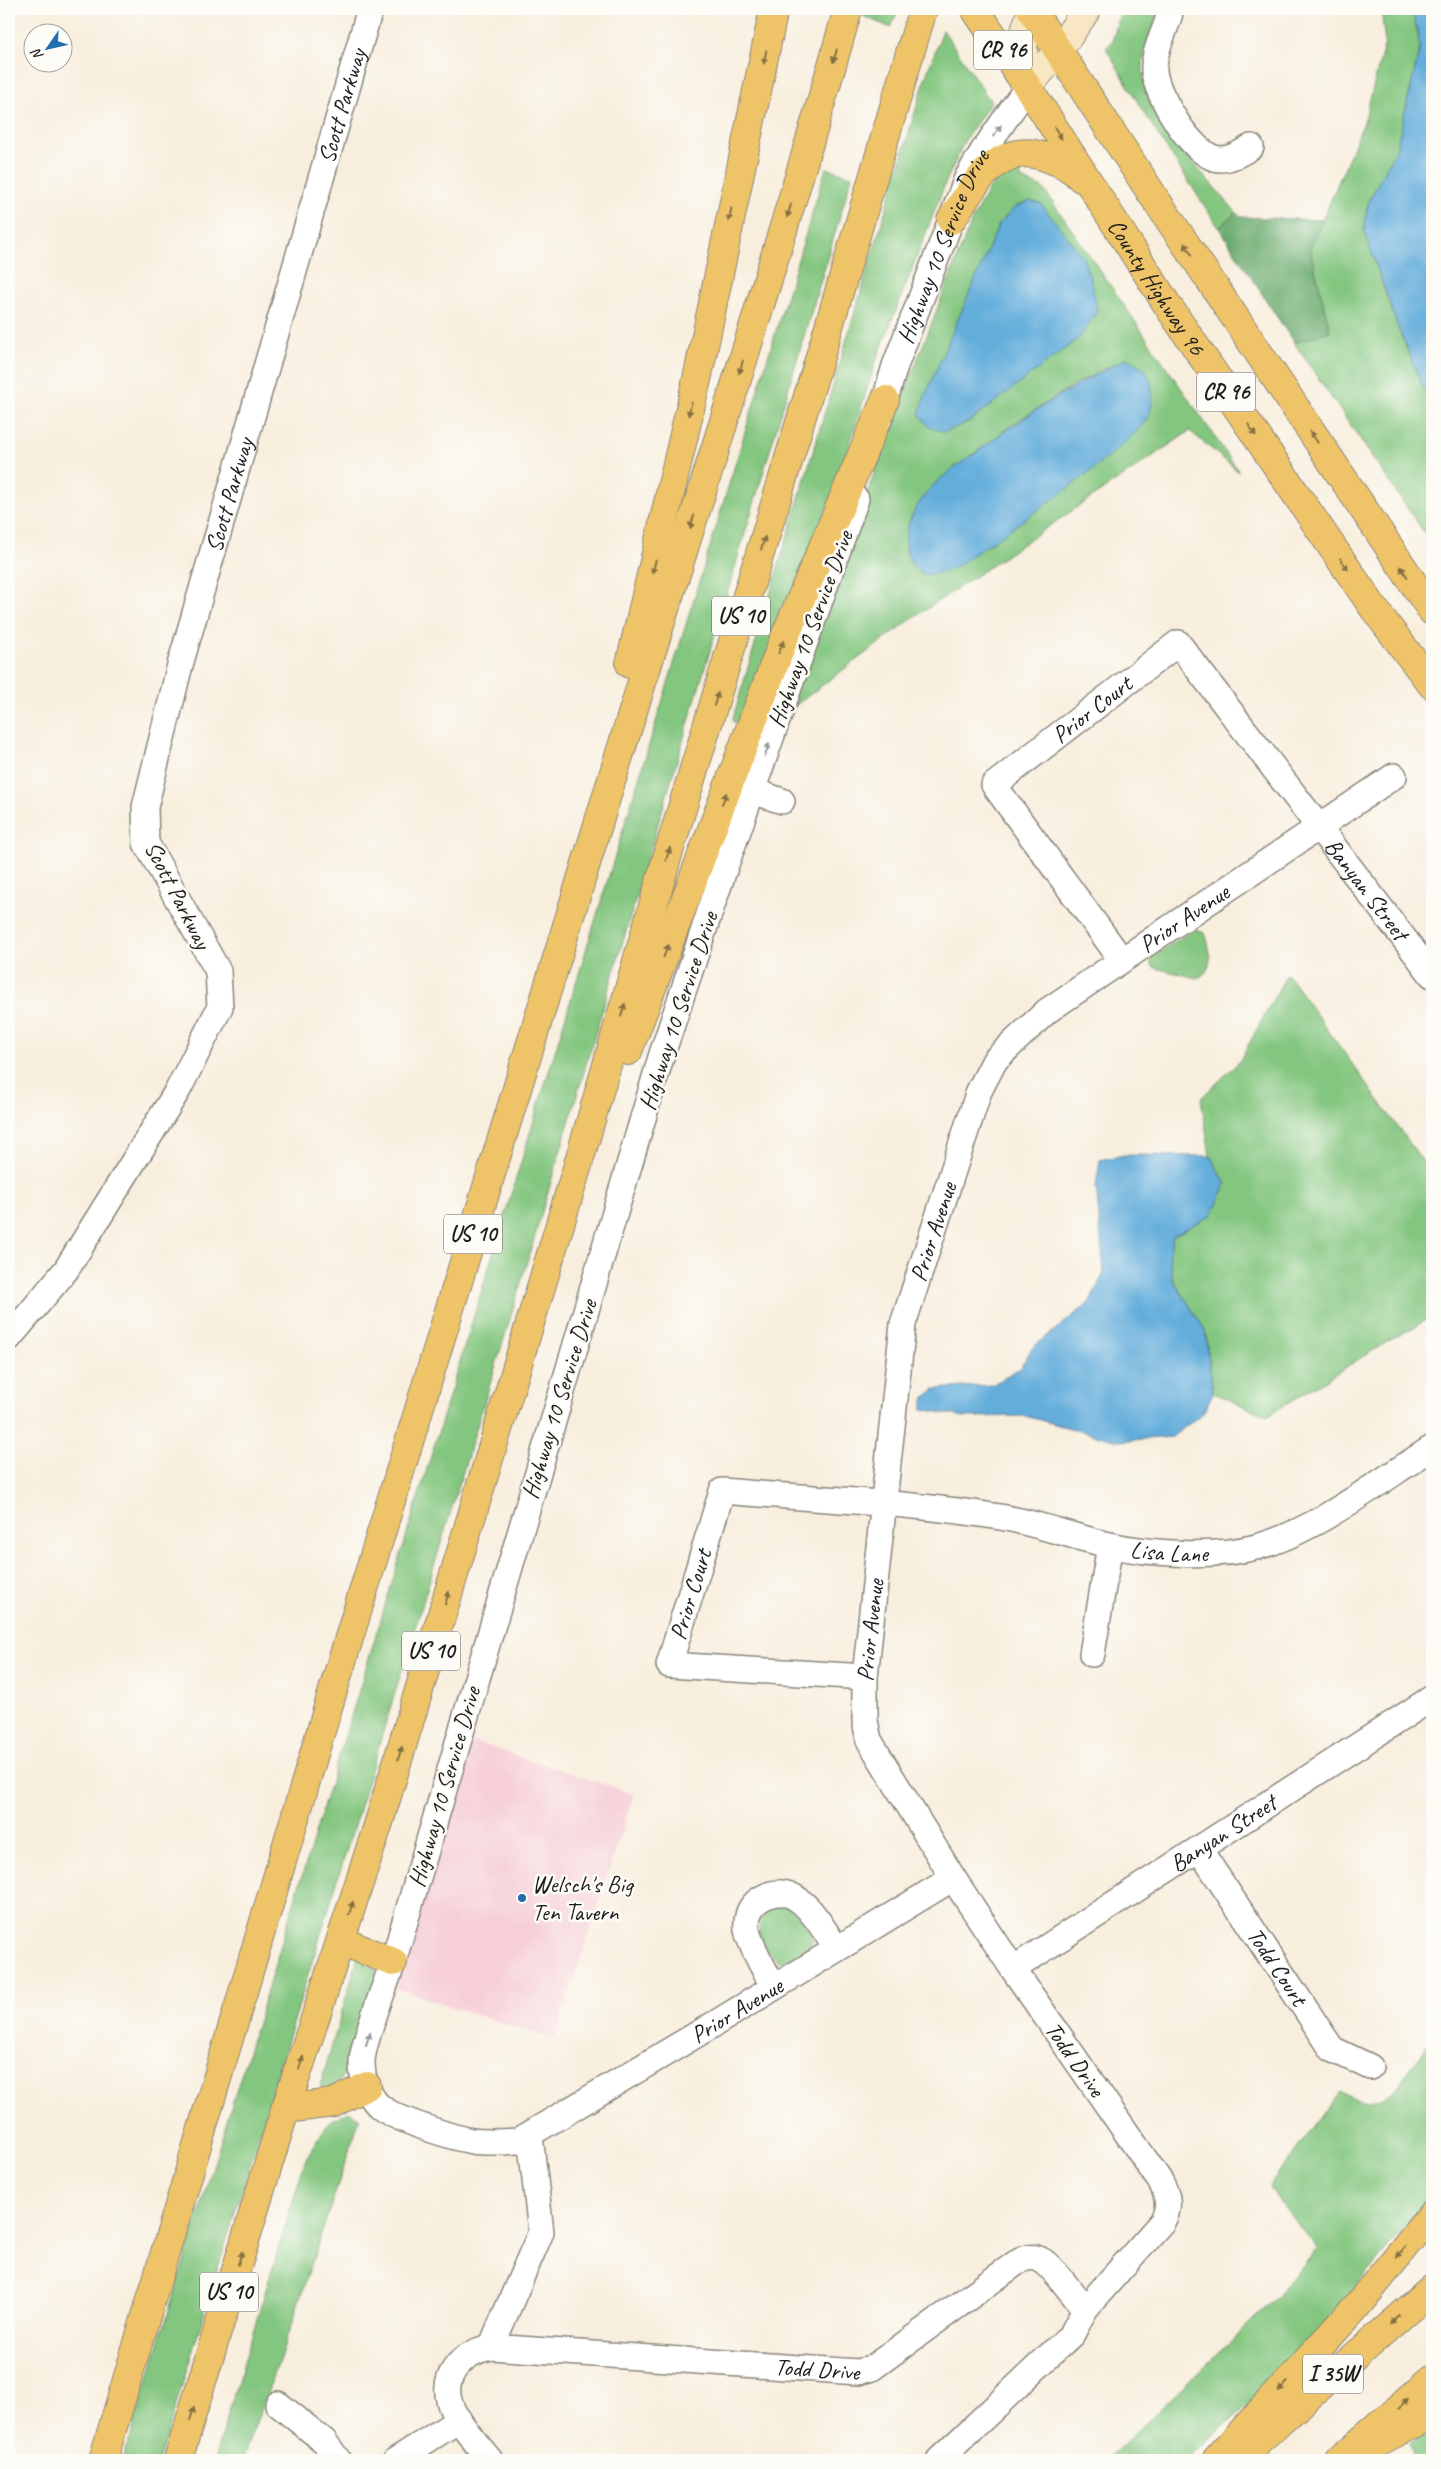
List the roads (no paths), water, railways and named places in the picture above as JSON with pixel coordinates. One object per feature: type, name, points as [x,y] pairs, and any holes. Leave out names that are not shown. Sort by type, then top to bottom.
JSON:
[{"type":"main road","points":[[602,812],[628,675],[692,399],[774,9]]},
{"type":"main road","name":"US 10","points":[[103,2460],[258,1938],[602,812],[807,154],[848,9]]},
{"type":"main road","name":"US 10","points":[[178,2460],[283,2116],[380,1819],[570,1191],[669,852],[816,370],[923,9]]},
{"type":"main road","name":"County Highway 96","points":[[975,9],[1028,86],[1170,309],[1370,602],[1432,685]]},
{"type":"main road","name":"County Highway 96","points":[[1033,9],[1161,208],[1432,612]]},
{"type":"main road","points":[[951,220],[985,173],[997,162],[1022,151],[1054,160],[1077,174],[1105,208]]},
{"type":"main road","points":[[570,1191],[631,1042],[784,639],[885,400]]},
{"type":"main road","points":[[341,1941],[393,1962]]},
{"type":"main road","points":[[283,2116],[333,2103],[367,2086]]},
{"type":"main road","points":[[1216,2460],[1356,2307],[1432,2214]]},
{"type":"main road","name":"I 35W","points":[[1235,2460],[1432,2289]]},
{"type":"main road","name":"I 35W","points":[[1339,2460],[1432,2379]]},
{"type":"main road","points":[[1339,2460],[1432,2416]]},
{"type":"street","name":"Scott Parkway","points":[[11,1331],[66,1270],[178,1090],[220,1007],[218,971],[146,844],[145,807],[180,665],[370,9]]},
{"type":"street","points":[[1028,86],[1024,45],[1026,27],[1033,9]]},
{"type":"street","points":[[1028,86],[1059,50],[1087,9]]},
{"type":"street","points":[[1171,9],[1168,25],[1158,47],[1154,70],[1158,88],[1167,106],[1205,155],[1219,159],[1234,157],[1252,147]]},
{"type":"street","name":"Highway 10 Service Drive","points":[[393,1962],[662,1054],[724,870],[860,489],[885,400],[951,220],[974,164],[1028,86]]},
{"type":"street","name":"Prior Court","points":[[1121,960],[994,785],[1178,643],[1318,827]]},
{"type":"street","name":"Prior Avenue","points":[[393,1962],[362,2057],[363,2077],[380,2106],[393,2116],[470,2141],[488,2143],[518,2141],[530,2136],[953,1878],[869,1740],[865,1721],[865,1678],[903,1324],[979,1091],[995,1060],[1047,1011],[1394,776]]},
{"type":"street","points":[[753,792],[782,802]]},
{"type":"street","name":"Banyan Street","points":[[1318,827],[1432,975]]},
{"type":"street","name":"Lisa Lane","points":[[884,1505],[942,1509],[1002,1517],[1110,1545],[1190,1554],[1224,1553],[1256,1548],[1287,1537],[1315,1522],[1432,1448]]},
{"type":"street","name":"Prior Court","points":[[865,1678],[669,1665],[722,1491],[884,1505]]},
{"type":"street","points":[[1092,1654],[1110,1545]]},
{"type":"street","name":"Banyan Street","points":[[1013,1969],[1432,1698]]},
{"type":"street","name":"Todd Court","points":[[1198,1849],[1332,2049],[1370,2067]]},
{"type":"street","name":"Todd Drive","points":[[939,2460],[1072,2334],[1085,2310],[1162,2222],[1168,2204],[1166,2192],[953,1878]]},
{"type":"street","points":[[773,1987],[748,1932],[747,1917],[754,1904],[766,1895],[777,1892],[798,1898],[808,1907],[836,1948]]},
{"type":"street","points":[[491,2347],[541,2232],[530,2136]]},
{"type":"street","name":"Todd Drive","points":[[490,2460],[453,2411],[448,2397],[449,2382],[454,2369],[464,2357],[477,2350],[491,2347],[858,2372],[872,2368],[1022,2258],[1032,2257],[1043,2260],[1085,2310]]},
{"type":"street","points":[[278,2404],[324,2441],[338,2460]]},
{"type":"street","points":[[396,2460],[459,2420]]},
{"type":"water","points":[[1413,9],[1432,9],[1432,409],[1397,325],[1364,230],[1368,202],[1396,150],[1420,48]]},
{"type":"water","points":[[1030,201],[1041,204],[1083,257],[1093,287],[1097,311],[1080,337],[969,422],[945,432],[929,427],[919,414],[925,396],[999,224],[1015,207]]},
{"type":"water","points":[[1127,358],[1145,369],[1151,386],[1150,412],[1141,427],[1121,446],[1063,492],[957,566],[935,574],[919,572],[909,558],[906,547],[908,525],[919,503],[938,481],[1029,415],[1067,391]]},
{"type":"water","points":[[1124,1155],[1210,1156],[1226,1184],[1212,1215],[1173,1236],[1169,1255],[1173,1280],[1205,1330],[1213,1393],[1203,1413],[1172,1437],[1118,1441],[1025,1416],[964,1417],[922,1409],[925,1397],[935,1389],[992,1385],[1020,1368],[1032,1348],[1089,1303],[1104,1273],[1096,1186],[1100,1160]]},
{"type":"place","name":"Welsch's Big Ten Tavern","points":[[522,1898]]}]
